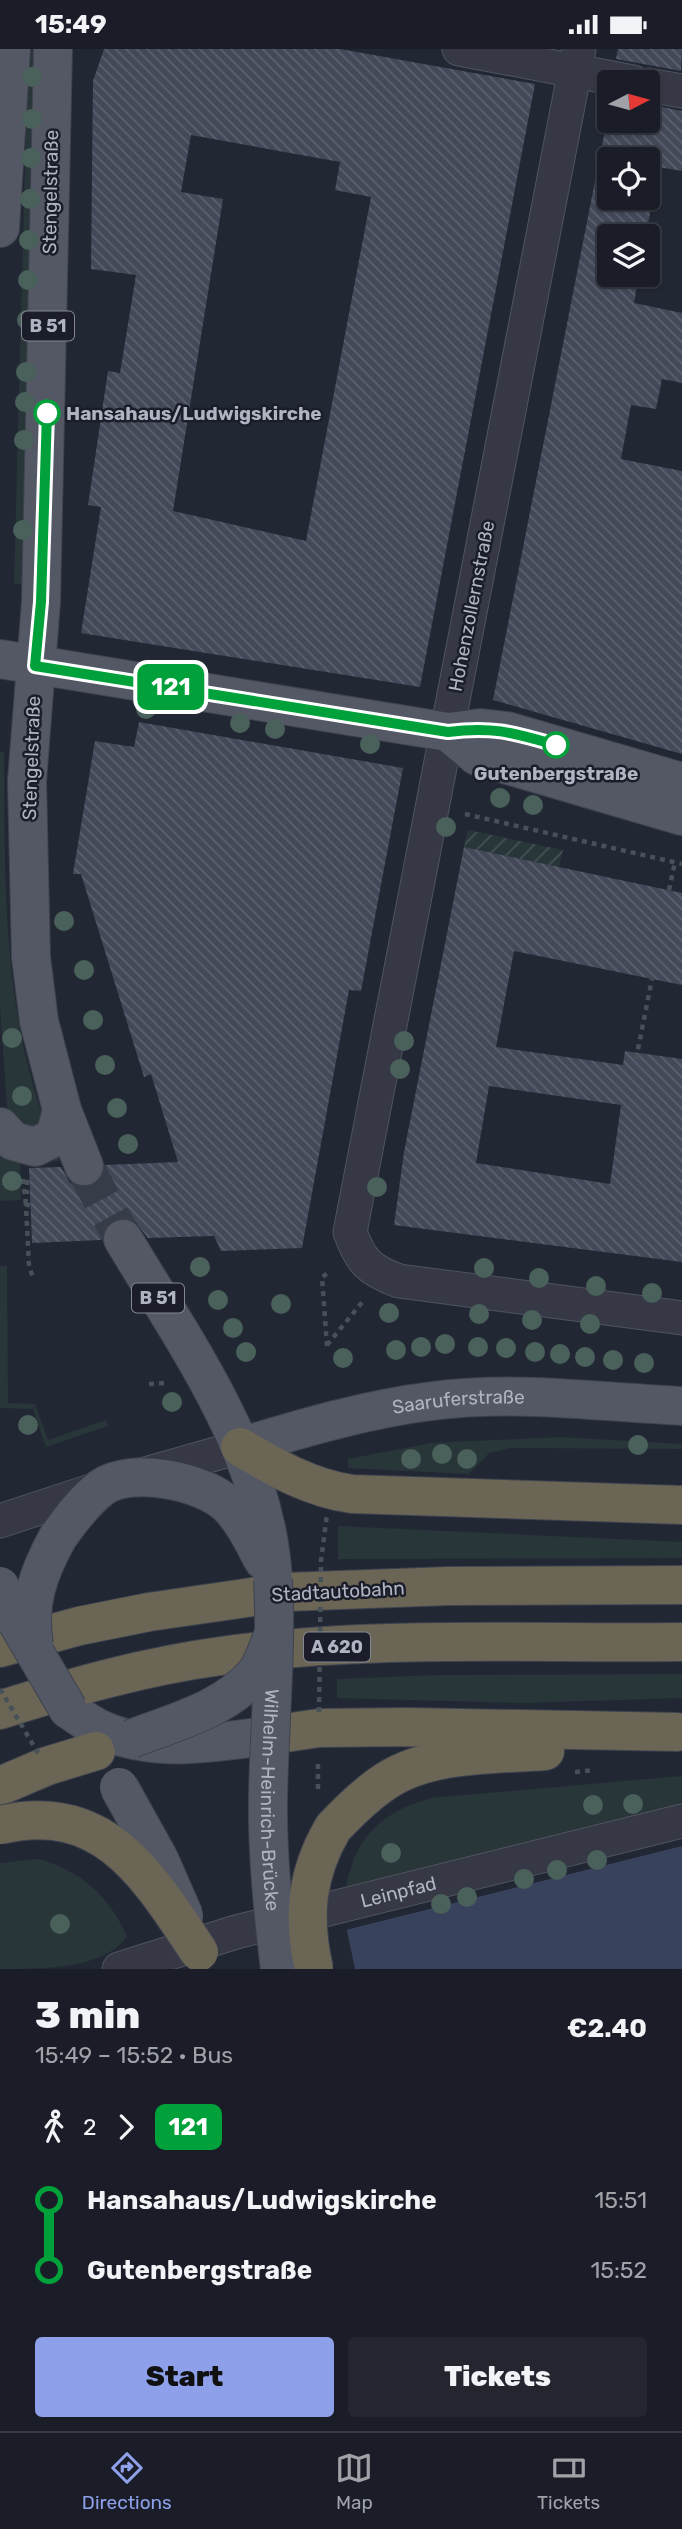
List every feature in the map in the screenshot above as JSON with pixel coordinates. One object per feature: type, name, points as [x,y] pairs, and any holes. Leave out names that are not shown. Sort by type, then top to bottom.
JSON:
[{"type":"highway","points":[[240,1447],[286,1474],[332,1491],[352,1494],[682,1504]]},
{"type":"highway","name":"Stadtautobahn","points":[[0,1648],[79,1626],[137,1614],[287,1592],[449,1586],[682,1585]]},
{"type":"highway","name":"A 620","points":[[0,1710],[145,1669],[220,1656],[291,1648],[454,1643],[682,1642]]},
{"type":"highway","points":[[271,1735],[319,1728],[408,1727],[679,1732]]},
{"type":"highway","points":[[314,1969],[307,1915],[311,1875],[315,1863],[333,1828],[356,1804],[387,1780],[417,1767],[456,1758],[579,1748],[679,1732]]},
{"type":"highway","points":[[22,1771],[96,1751]]},
{"type":"highway","points":[[0,1825],[18,1821],[60,1823],[91,1831],[111,1843],[147,1875],[202,1961]]},
{"type":"main road","points":[[0,228],[11,49]]},
{"type":"main road","name":"Stengelstraße","points":[[53,49],[42,575],[18,663],[27,781],[31,957],[39,1021],[62,1110],[84,1166]]},
{"type":"main road","points":[[18,663],[448,732],[481,728],[507,731],[682,782]]},
{"type":"main road","points":[[448,732],[477,756],[682,815]]},
{"type":"main road","points":[[0,1127],[13,1141],[35,1147],[55,1137],[62,1110]]},
{"type":"main road","name":"B 51","points":[[122,1239],[216,1397],[240,1447]]},
{"type":"main road","name":"Saaruferstraße","points":[[240,1447],[348,1416],[433,1400],[568,1399],[682,1406]]},
{"type":"main road","name":"Wilhelm-Heinrich-Brücke","points":[[240,1447],[250,1513],[273,1580],[276,1630],[271,1735],[270,1861],[280,1969]]},
{"type":"main road","name":"Wilhelm-Heinrich-Brücke","points":[[37,1658],[30,1621],[34,1586],[58,1537],[72,1517],[117,1482],[177,1482],[198,1487],[250,1513]]},
{"type":"main road","name":"Wilhelm-Heinrich-Brücke","points":[[0,1585],[37,1658],[96,1751],[159,1859],[202,1961]]},
{"type":"main road","name":"Wilhelm-Heinrich-Brücke","points":[[96,1751],[215,1707],[258,1671],[276,1630]]},
{"type":"main road","name":"Wilhelm-Heinrich-Brücke","points":[[68,1709],[99,1729],[131,1739]]},
{"type":"main road","points":[[131,1739],[186,1746],[271,1735]]},
{"type":"street","points":[[459,49],[577,60],[602,70]]},
{"type":"street","name":"Hohenzollernstraße","points":[[374,1287],[350,1233],[577,60]]},
{"type":"street","points":[[660,87],[682,91]]},
{"type":"street","points":[[374,1287],[399,1281],[682,1318]]},
{"type":"street","name":"Wilhelm-Heinrich-Brücke","points":[[0,1521],[117,1482],[240,1447]]},
{"type":"street","name":"Leinpfad","points":[[119,1969],[236,1933],[682,1821]]},
{"type":"path","points":[[463,813],[682,864]]},
{"type":"path","points":[[669,890],[675,862]]},
{"type":"path","points":[[636,1059],[652,979]]},
{"type":"path","points":[[30,1205],[26,1205],[33,1277]]},
{"type":"path","points":[[322,1277],[327,1346],[374,1287]]},
{"type":"path","points":[[149,1384],[165,1383]]},
{"type":"path","points":[[320,1712],[321,1561],[327,1514]]},
{"type":"path","points":[[0,1689],[22,1771]]},
{"type":"path","points":[[318,1756],[318,1793]]},
{"type":"shaded area","points":[[28,49],[38,49],[27,586],[14,583]]},
{"type":"shaded area","points":[[0,752],[4,752],[6,892],[13,984],[30,1074],[44,1119],[39,1133],[9,1118],[7,1106],[0,1006]]},
{"type":"shaded area","points":[[468,830],[563,850],[559,867],[464,847]]},
{"type":"shaded area","points":[[0,1147],[56,1151],[60,1161],[20,1163],[21,1200],[0,1201]]},
{"type":"shaded area","points":[[0,1266],[7,1266],[8,1403],[35,1404],[48,1440],[106,1420],[108,1426],[46,1447],[33,1409],[0,1408]]},
{"type":"shaded area","points":[[561,1437],[682,1444],[682,1449],[510,1448],[489,1453],[469,1474],[348,1468],[348,1459],[431,1443]]},
{"type":"shaded area","points":[[338,1526],[682,1542],[682,1558],[338,1559]]},
{"type":"shaded area","points":[[682,1674],[682,1698],[524,1703],[337,1698],[337,1679],[438,1675]]},
{"type":"shaded area","points":[[682,1776],[682,1806],[345,1895],[354,1858],[361,1844],[382,1821],[412,1804],[431,1798]]},
{"type":"shaded area","points":[[38,1859],[67,1870],[102,1897],[127,1936],[117,1947],[89,1961],[72,1965],[0,1969],[0,1863]]},
{"type":"water","points":[[682,1846],[682,1969],[189,1969]]},
{"type":"pier","points":[[346,1926],[355,1969],[185,1969],[188,1966]]},
{"type":"building","points":[[104,49],[340,49],[535,84],[420,687],[81,633],[101,507],[88,505],[108,371],[120,373],[136,275],[91,269],[93,81]],"holes":[[[191,135],[340,162],[335,190],[371,197],[306,541],[173,511],[223,199],[181,192]]]},
{"type":"building","points":[[618,49],[682,49],[681,71],[616,59]]},
{"type":"building","points":[[660,106],[682,111],[682,171],[660,167],[660,147],[602,147],[604,133],[660,133]]},
{"type":"building","points":[[597,171],[597,210],[651,210],[648,224],[597,224],[597,287],[637,287],[634,303],[682,313],[682,383],[662,379],[656,409],[631,405],[621,459],[682,471],[682,754],[493,700]]},
{"type":"building","points":[[139,722],[403,768],[361,991],[349,990],[302,1248],[221,1251],[214,1236],[148,1238],[134,1220],[123,1217],[112,1220],[104,1228],[101,1240],[32,1243],[29,1168],[61,1167],[70,1183],[81,1188],[93,1186],[101,1180],[105,1165],[178,1162],[151,1074],[144,1077],[81,874],[73,874],[95,741],[134,747]]},
{"type":"building","points":[[464,847],[682,893],[682,985],[514,951],[496,1047],[623,1065],[625,1051],[682,1059],[682,1262],[394,1225],[404,1152]],"holes":[[[489,1086],[621,1105],[610,1184],[476,1163]]]},
{"type":"tunnel","points":[[84,1166],[123,1239]]},
{"type":"bus line","name":"121","points":[[47,413],[41,602],[35,666],[448,732],[481,728],[507,731],[556,745]]},
{"type":"place","name":"Hansahaus/Ludwigskirche","points":[[47,413]]},
{"type":"place","name":"Gutenbergstraße","points":[[556,745]]}]
